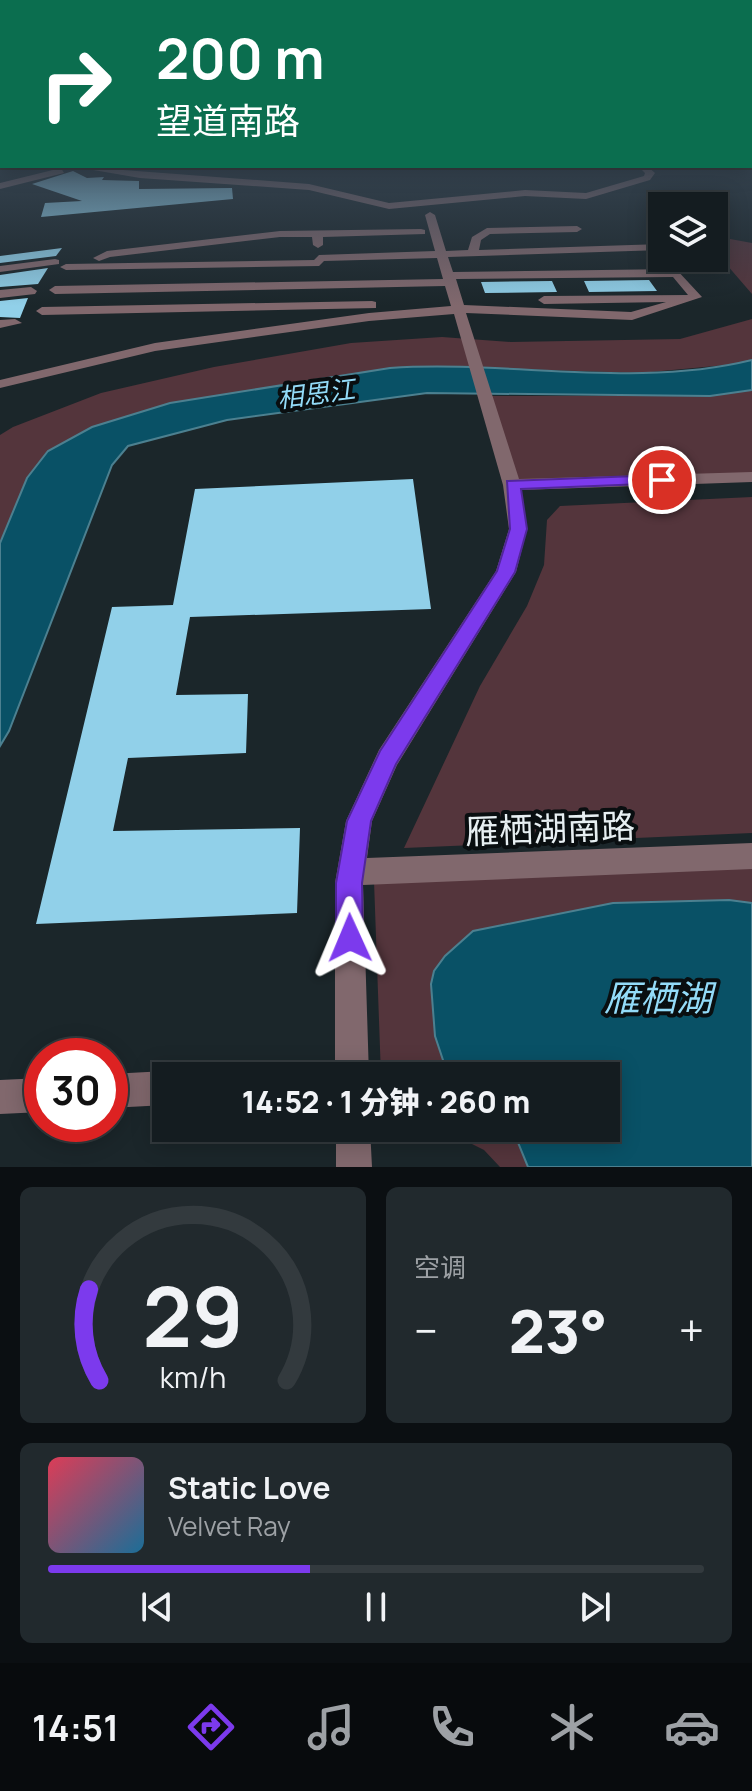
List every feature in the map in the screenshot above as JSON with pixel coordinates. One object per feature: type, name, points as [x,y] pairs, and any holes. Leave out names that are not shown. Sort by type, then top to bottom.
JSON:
[{"type":"street","points":[[344,196],[375,205],[399,206],[491,196]]},
{"type":"street","points":[[352,1062],[350,872],[359,821],[371,789],[506,572],[518,529],[512,485],[430,215]]},
{"type":"street","points":[[473,253],[476,239],[487,231],[577,229]]},
{"type":"street","points":[[84,267],[107,254],[280,234],[421,232]]},
{"type":"street","points":[[317,234],[319,285]]},
{"type":"street","points":[[0,269],[60,264],[84,267],[319,261],[648,247]]},
{"type":"street","points":[[596,249],[612,274]]},
{"type":"street","points":[[55,290],[676,273],[696,297]]},
{"type":"street","points":[[0,294],[31,291]]},
{"type":"street","points":[[477,308],[500,301],[696,297]]},
{"type":"street","points":[[42,311],[318,305],[457,306],[636,316],[696,297]]},
{"type":"street","points":[[575,299],[583,314]]},
{"type":"street","points":[[318,305],[323,323]]},
{"type":"street","points":[[0,384],[155,347],[457,306]]},
{"type":"street","points":[[0,324],[15,323]]},
{"type":"street","points":[[512,485],[752,477]]},
{"type":"street","name":"雁栖湖南路","points":[[350,872],[752,856]]},
{"type":"street","points":[[128,1090],[152,1089]]},
{"type":"street","points":[[0,1097],[24,1096]]},
{"type":"street","points":[[353,1142],[354,1167]]},
{"type":"shaded area","points":[[728,239],[752,243],[752,294],[728,266]]},
{"type":"shaded area","points":[[752,319],[752,360],[737,364],[640,373],[426,366],[390,368],[170,403],[92,427],[27,478],[0,543],[0,435],[101,393],[214,367],[351,343],[442,337],[511,342],[680,339]]},
{"type":"shaded area","points":[[752,390],[752,477],[512,485],[485,396],[710,396]]},
{"type":"shaded area","points":[[752,497],[752,833],[404,848],[480,686],[527,606],[544,565],[547,520],[560,506]]},
{"type":"shaded area","points":[[752,868],[752,903],[729,900],[613,903],[473,931],[434,971],[444,1062],[380,1062],[374,881]]},
{"type":"shaded area","points":[[468,1142],[518,1142],[528,1167],[500,1167],[484,1150]]},
{"type":"water","name":"相思江","points":[[752,360],[752,390],[710,396],[427,393],[227,420],[128,446],[112,465],[9,731],[0,746],[0,543],[27,478],[48,451],[92,427],[170,403],[390,368],[663,372]]},
{"type":"water","name":"雁栖湖","points":[[729,900],[752,903],[752,1167],[528,1167],[518,1142],[620,1142],[620,1062],[443,1060],[435,1036],[431,984],[434,971],[445,956],[473,931],[613,903]]},
{"type":"building","points":[[69,196],[233,196],[233,199],[41,217],[45,203],[82,201]]},
{"type":"building","points":[[62,248],[56,256],[0,263],[0,256]]},
{"type":"building","points":[[48,268],[38,284],[0,287],[0,275]]},
{"type":"building","points":[[649,280],[657,291],[589,292],[584,281]]},
{"type":"building","points":[[552,281],[557,292],[485,293],[481,282]]},
{"type":"building","points":[[28,298],[20,318],[0,317],[0,301]]},
{"type":"building","points":[[413,479],[431,609],[190,617],[176,695],[248,694],[246,753],[128,758],[113,831],[300,828],[297,913],[36,924],[112,607],[173,605],[195,489]]},
{"type":"route","points":[[350,938],[349,883],[359,821],[371,789],[388,758],[506,572],[517,538],[519,517],[512,485],[662,480]]}]
